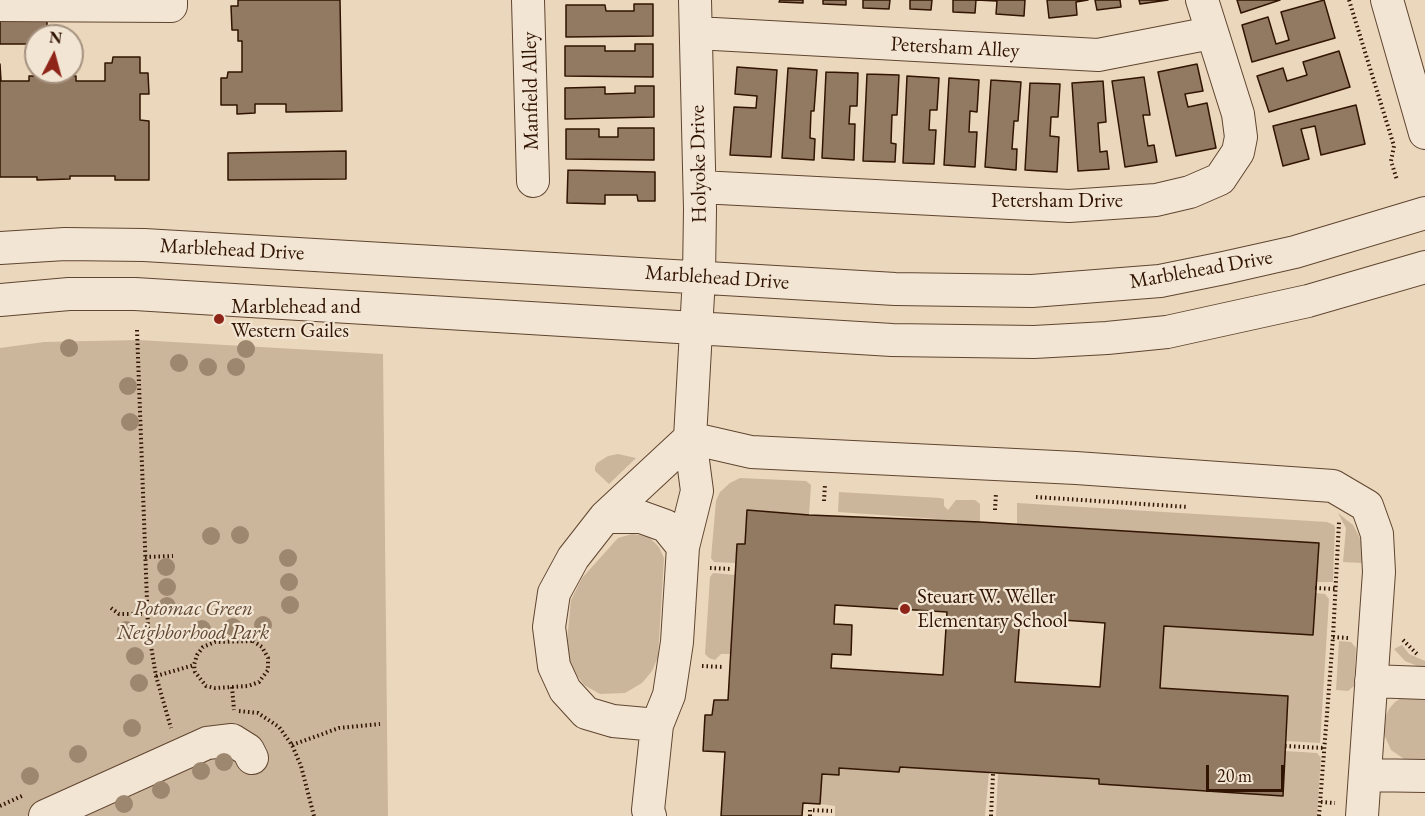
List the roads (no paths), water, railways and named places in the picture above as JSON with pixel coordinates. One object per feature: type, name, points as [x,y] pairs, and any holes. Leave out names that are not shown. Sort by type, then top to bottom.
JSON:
[{"type":"street","points":[[0,5],[85,2],[171,6],[171,0]]},
{"type":"street","name":"Manfield Alley","points":[[528,0],[533,181]]},
{"type":"street","name":"Holyoke Drive","points":[[683,547],[697,491],[690,438],[699,277],[700,187],[695,0]]},
{"type":"street","name":"Petersham Drive","points":[[700,187],[1069,206],[1156,200],[1190,192],[1220,179],[1238,152],[1241,137],[1238,114],[1202,0]]},
{"type":"street","points":[[1387,0],[1425,133]]},
{"type":"street","name":"Petersham Alley","points":[[696,33],[1098,55],[1211,33]]},
{"type":"street","name":"Marblehead Drive","points":[[0,249],[65,244],[144,245],[895,289],[1032,291],[1160,281],[1295,252],[1425,213]]},
{"type":"street","points":[[0,300],[69,294],[135,294],[892,340],[1034,342],[1167,332],[1308,301],[1425,267]]},
{"type":"street","points":[[657,725],[613,721],[586,713],[565,690],[554,666],[549,627],[554,593],[573,558],[605,517],[690,438],[751,452],[1076,468],[1333,486],[1367,506],[1377,534],[1379,572],[1362,816]]},
{"type":"street","points":[[605,517],[641,517],[666,526],[683,547],[677,642],[669,695],[657,725],[648,810],[650,816]]},
{"type":"street","points":[[1371,681],[1425,682]]},
{"type":"street","points":[[45,816],[207,743],[232,740],[248,750],[252,758]]},
{"type":"street","points":[[1365,775],[1425,776]]},
{"type":"place","name":"Marblehead and Western Gailes","points":[[219,319]]},
{"type":"place","name":"Steuart W. Weller Elementary School","points":[[905,609]]},
{"type":"park label","name":"Potomac Green Neighborhood Park","points":[[193,621]]}]
